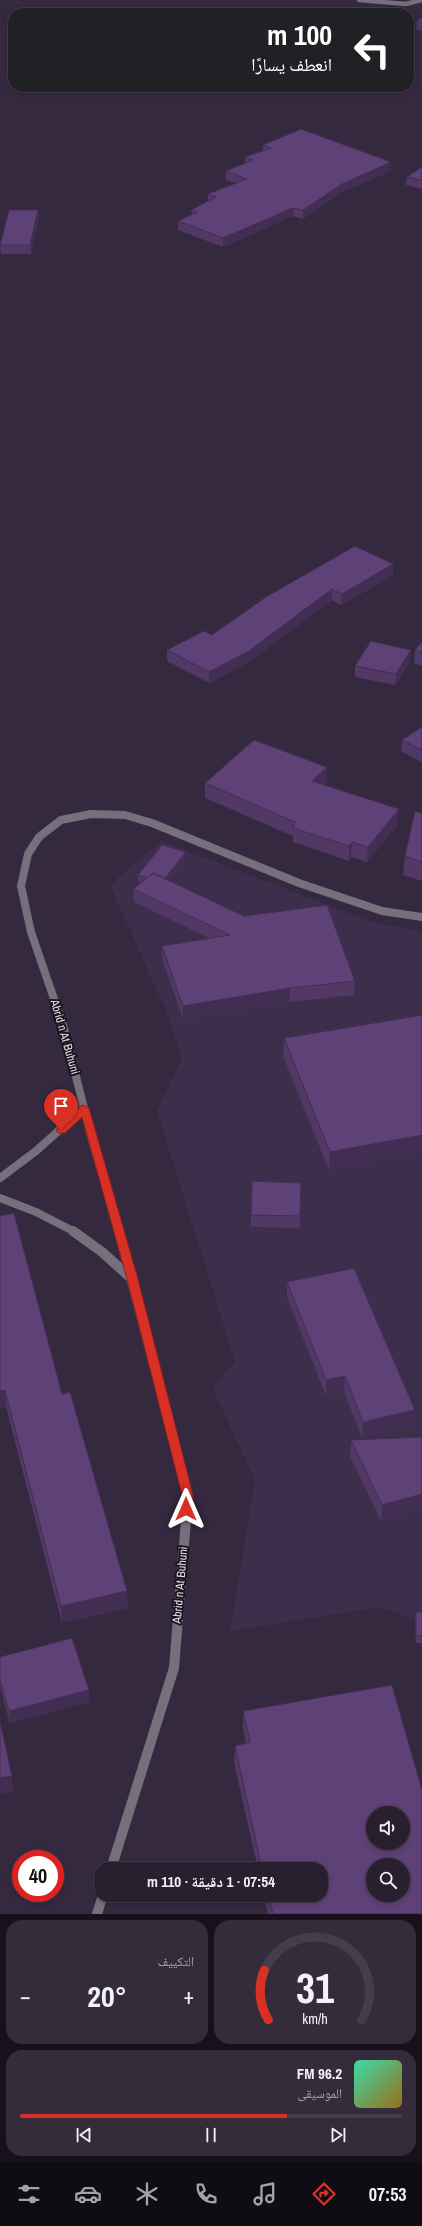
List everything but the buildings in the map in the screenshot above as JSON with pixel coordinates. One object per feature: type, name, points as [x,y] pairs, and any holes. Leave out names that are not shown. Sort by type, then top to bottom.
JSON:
[{"type":"street","points":[[359,0],[406,4],[421,0]]},
{"type":"street","name":"Abrid n At Buhuni","points":[[113,1862],[174,1668],[188,1495],[132,1279],[84,1108],[63,1025],[32,932],[21,886],[28,854],[39,838],[61,820],[91,814],[125,815],[152,823],[298,883],[382,911],[422,917]]},
{"type":"street","points":[[0,1178],[36,1151],[84,1108]]},
{"type":"street","points":[[0,1198],[49,1218],[84,1238],[115,1261],[132,1279]]},
{"type":"street","points":[[96,1914],[100,1902]]},
{"type":"shaded area","points":[[161,841],[375,923],[422,931],[422,1622],[380,1607],[230,1631],[255,1480],[212,1387],[235,1362],[157,1111],[182,1058],[165,1009],[110,885]]},
{"type":"route","points":[[61,1130],[84,1108],[132,1279],[184,1479],[188,1495],[186,1509]]}]
